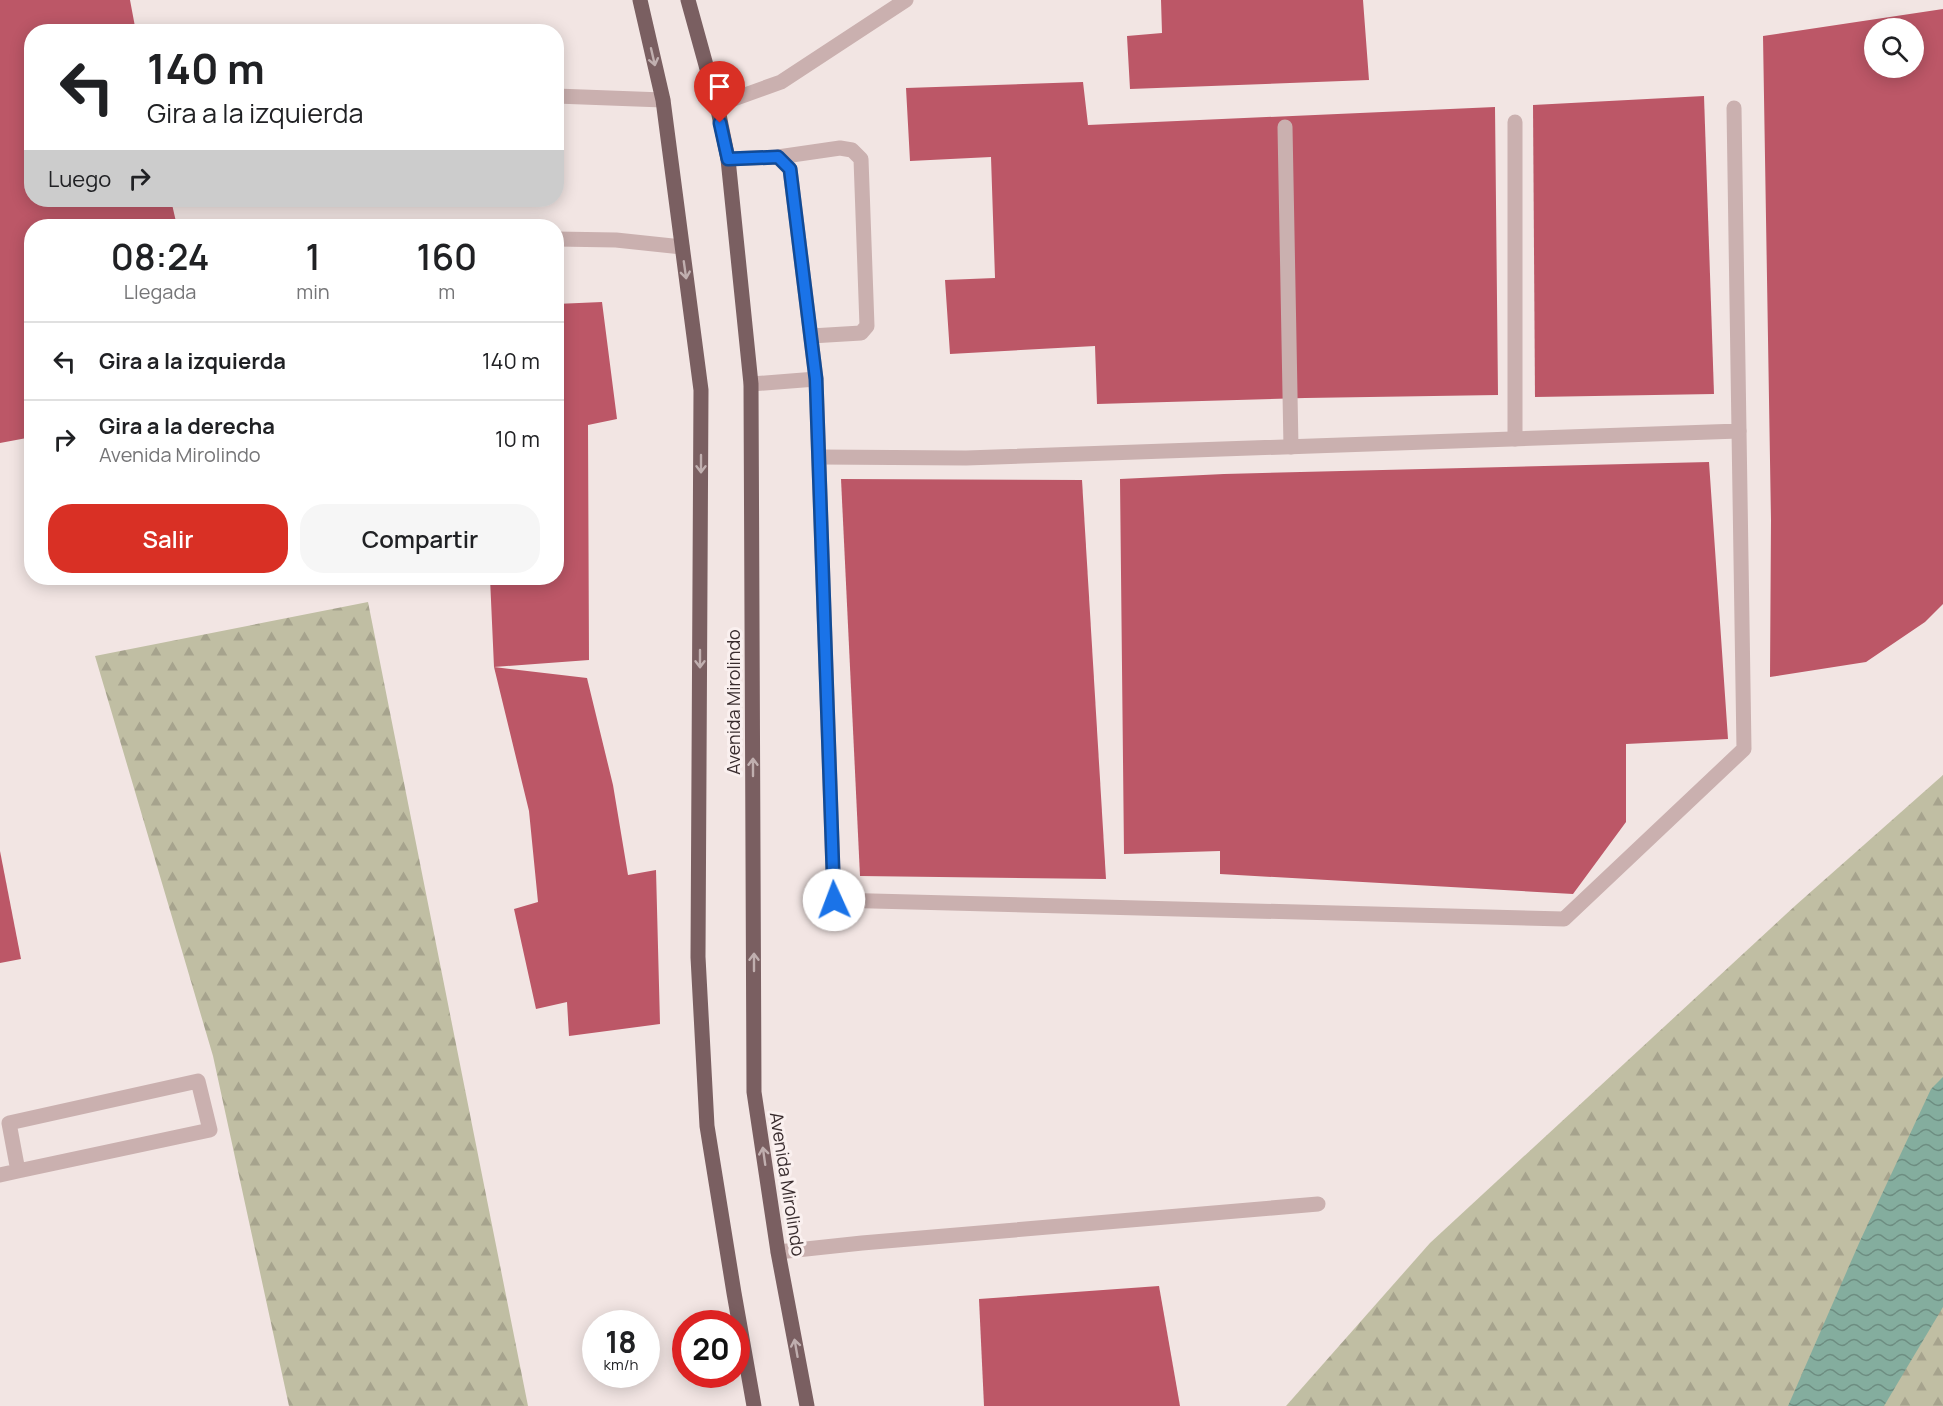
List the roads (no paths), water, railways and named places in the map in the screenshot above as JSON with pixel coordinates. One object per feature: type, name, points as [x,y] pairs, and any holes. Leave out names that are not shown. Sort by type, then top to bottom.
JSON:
[{"type":"main road","name":"Avenida Mirolindo","points":[[640,0],[663,100],[701,390],[698,957],[707,1126],[754,1406]]},
{"type":"main road","name":"Avenida Mirolindo","points":[[688,0],[717,105],[728,159],[751,384],[754,1092],[778,1252],[807,1406]]},
{"type":"street","points":[[717,105],[781,82],[906,0]]},
{"type":"street","points":[[564,96],[663,100]]},
{"type":"street","points":[[778,157],[790,169],[816,379],[834,900],[1564,919],[1744,749],[1734,108]]},
{"type":"street","points":[[1515,122],[1515,439]]},
{"type":"street","points":[[1286,127],[1291,447]]},
{"type":"street","points":[[728,159],[778,157],[840,148],[852,150],[861,159],[867,326],[861,333],[811,336]]},
{"type":"street","points":[[564,239],[616,240],[682,247]]},
{"type":"street","points":[[751,384],[816,379]]},
{"type":"street","points":[[819,457],[966,458],[1739,431]]},
{"type":"street","points":[[0,1175],[210,1130],[198,1081],[9,1123],[18,1171]]},
{"type":"street","points":[[778,1252],[1318,1204]]},
{"type":"water","points":[[1943,1077],[1943,1307],[1884,1406],[1788,1406],[1860,1241],[1931,1089]]}]
